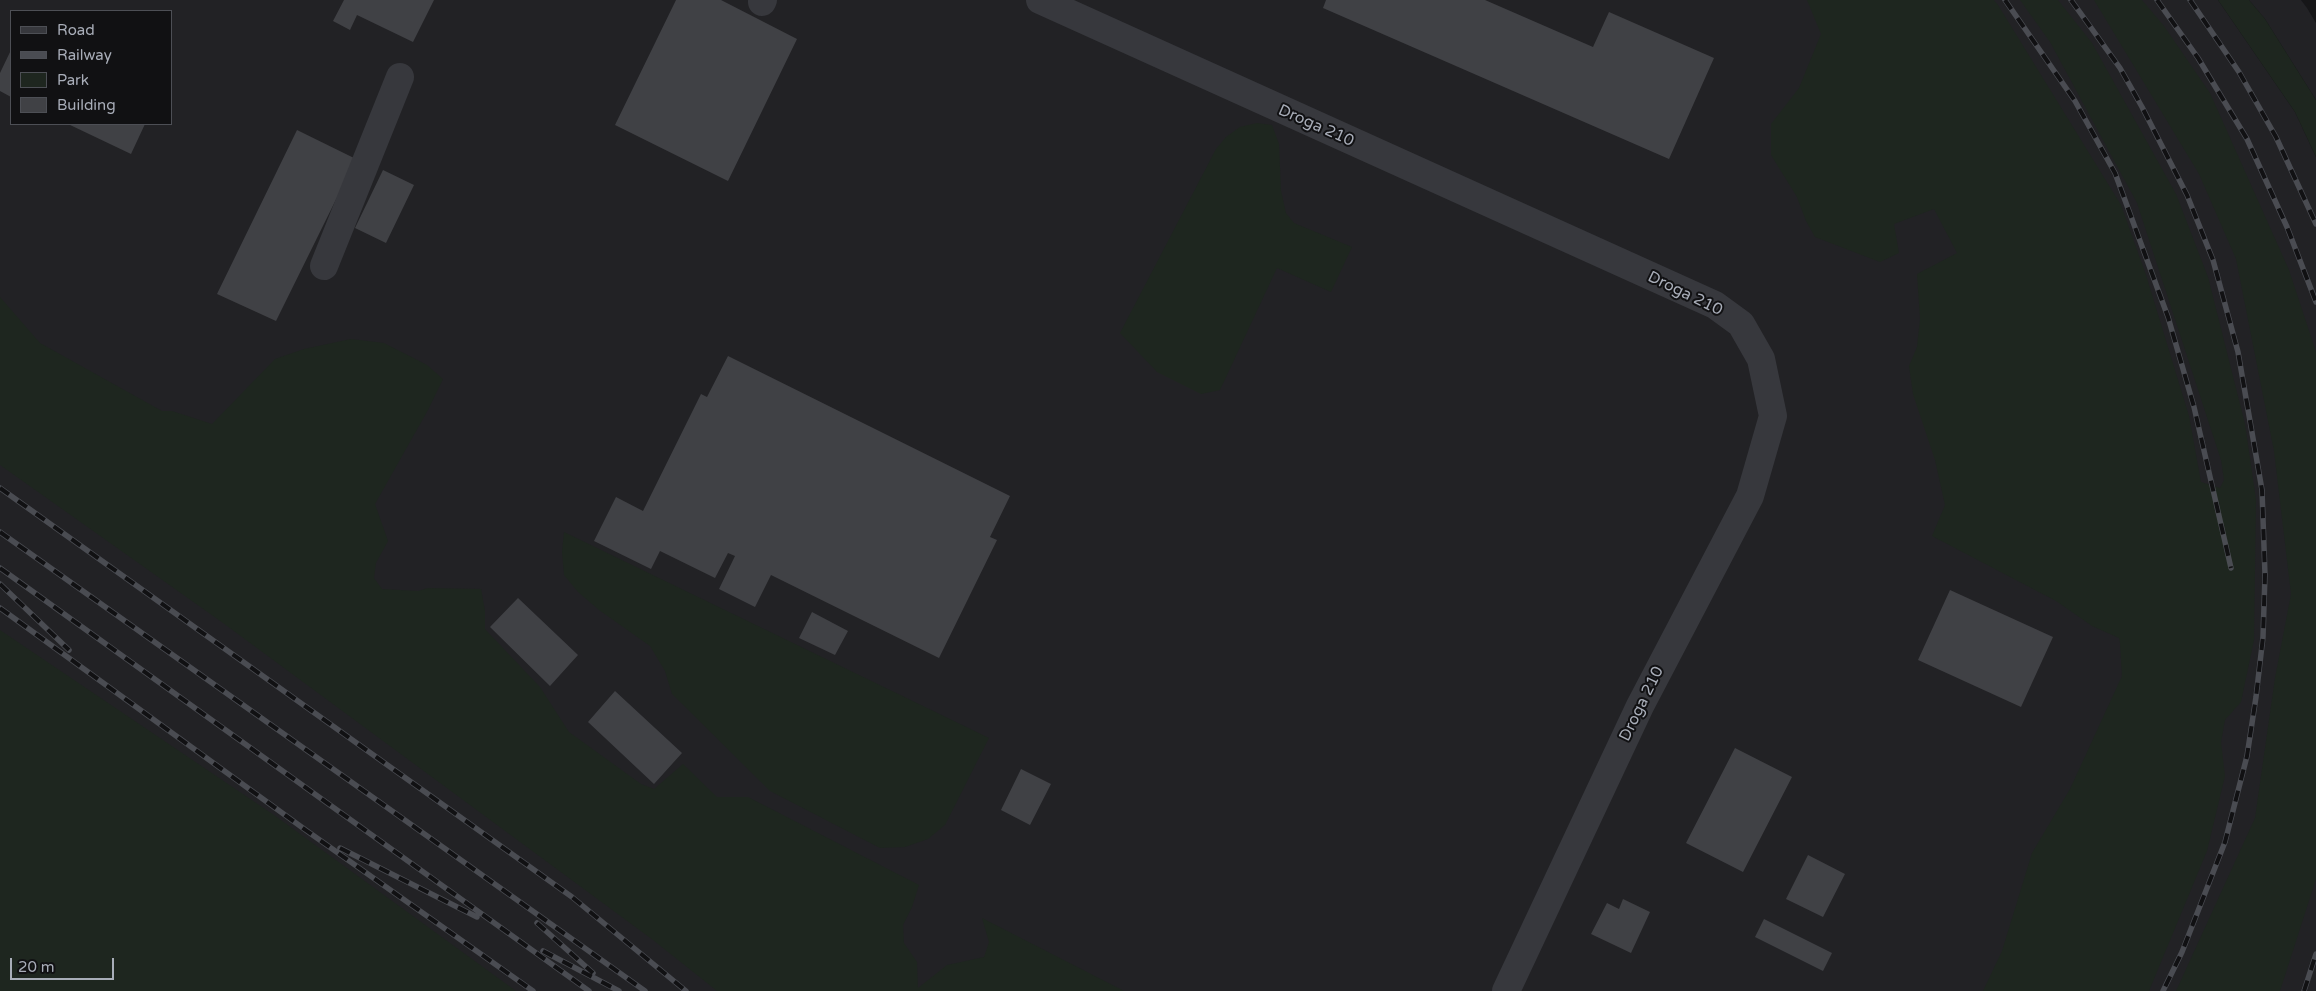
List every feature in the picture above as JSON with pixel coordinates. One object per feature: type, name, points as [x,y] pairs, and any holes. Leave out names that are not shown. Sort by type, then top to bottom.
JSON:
[{"type":"lane","name":"Droga 210","points":[[1040,0],[1715,305],[1741,324],[1760,359],[1773,416],[1750,496],[1640,706],[1506,991]]},
{"type":"lane","points":[[324,266],[400,77]]},
{"type":"shaded area","points":[[0,0],[2218,0],[2295,112],[2316,157],[2316,991],[0,991]]},
{"type":"shaded area","points":[[2249,0],[2301,0],[2307,8],[2316,23],[2316,100],[2265,19]]},
{"type":"green space","points":[[1807,0],[1994,0],[2121,205],[2146,275],[2189,416],[2201,482],[2220,488],[2224,480],[2221,460],[2137,203],[2050,42],[2020,0],[2058,0],[2092,43],[2176,194],[2208,277],[2245,424],[2256,500],[2254,640],[2241,702],[2225,720],[2221,742],[2225,776],[2207,851],[2149,991],[1983,991],[2002,951],[2032,853],[2070,789],[2122,676],[2120,643],[2119,638],[2092,626],[2056,601],[1932,536],[1945,505],[1935,460],[1913,394],[1909,366],[1917,347],[1920,319],[1917,274],[1957,253],[1934,209],[1894,224],[1899,253],[1880,262],[1815,237],[1806,221],[1797,197],[1771,155],[1771,124],[1799,88],[1821,34]]},
{"type":"green space","points":[[2094,0],[2142,0],[2164,26],[2210,93],[2289,270],[2316,352],[2316,879],[2280,991],[2176,991],[2255,818],[2275,678],[2291,594],[2274,451],[2236,259],[2199,174]]},
{"type":"green space","points":[[2218,0],[2249,0],[2265,19],[2316,100],[2316,157],[2295,112]]},
{"type":"green space","points":[[1257,123],[1272,125],[1279,144],[1281,191],[1286,213],[1294,223],[1352,247],[1331,292],[1277,268],[1220,390],[1201,394],[1157,372],[1120,333],[1216,149],[1226,137],[1240,127]]},
{"type":"green space","points":[[0,297],[40,343],[162,411],[172,411],[212,424],[275,359],[304,349],[351,339],[384,343],[427,365],[443,379],[428,410],[375,504],[388,541],[376,563],[374,578],[382,589],[418,591],[428,588],[481,589],[485,611],[485,629],[540,687],[569,732],[641,784],[654,789],[683,764],[717,797],[748,797],[919,885],[912,907],[903,925],[904,943],[917,962],[918,988],[947,965],[984,957],[989,942],[982,918],[1124,991],[717,991],[653,940],[223,623],[0,465]]},
{"type":"green space","points":[[564,532],[989,738],[945,825],[928,839],[905,847],[880,848],[770,791],[672,694],[665,671],[650,646],[599,610],[578,592],[564,575],[562,552]]},
{"type":"green space","points":[[0,630],[274,815],[516,991],[0,991]]},
{"type":"building","points":[[344,0],[434,0],[413,42],[357,15],[350,30],[333,21]]},
{"type":"building","points":[[676,0],[721,0],[797,39],[728,181],[615,125]]},
{"type":"building","points":[[1326,0],[1485,0],[1593,47],[1609,12],[1714,58],[1669,159],[1323,8]]},
{"type":"building","points":[[10,52],[10,96],[0,91],[0,73]]},
{"type":"building","points":[[70,125],[145,125],[131,154]]},
{"type":"building","points":[[297,130],[356,159],[276,321],[217,294]]},
{"type":"building","points":[[383,170],[414,185],[386,243],[355,228]]},
{"type":"building","points":[[728,356],[1010,496],[990,537],[997,540],[939,658],[771,575],[755,607],[719,589],[735,556],[728,553],[715,578],[660,551],[651,569],[594,541],[616,497],[643,511],[701,394],[707,397]]},
{"type":"building","points":[[1950,590],[2053,637],[2021,707],[1918,660]]},
{"type":"building","points":[[518,598],[578,655],[550,686],[490,627]]},
{"type":"building","points":[[812,612],[848,631],[835,655],[799,638]]},
{"type":"building","points":[[615,691],[682,753],[654,784],[588,722]]},
{"type":"building","points":[[1735,748],[1792,777],[1743,872],[1686,843]]},
{"type":"building","points":[[1021,769],[1051,784],[1030,825],[1001,810]]},
{"type":"building","points":[[1808,855],[1845,874],[1823,917],[1786,899]]},
{"type":"building","points":[[1623,899],[1650,912],[1631,953],[1591,934],[1607,903],[1619,909]]},
{"type":"building","points":[[1764,919],[1832,953],[1823,971],[1755,937]]},
{"type":"railway","points":[[2005,0],[2075,101],[2115,173],[2168,317],[2194,407],[2231,568]]},
{"type":"railway","points":[[2071,0],[2120,68],[2142,107],[2187,195],[2213,260],[2238,352],[2262,490],[2265,575],[2263,637],[2247,756],[2225,842],[2182,952],[2163,991]]},
{"type":"railway","points":[[2157,0],[2198,58],[2247,139],[2287,227],[2316,302]]},
{"type":"railway","points":[[2190,0],[2239,72],[2276,137],[2316,224]]},
{"type":"railway","points":[[0,488],[572,897],[686,991]]},
{"type":"railway","points":[[0,532],[645,991]]},
{"type":"railway","points":[[0,568],[589,991]]},
{"type":"railway","points":[[0,584],[69,650]]},
{"type":"railway","points":[[0,608],[307,831],[533,991]]},
{"type":"railway","points":[[340,848],[477,917]]},
{"type":"railway","points":[[537,923],[593,973]]},
{"type":"railway","points":[[543,951],[619,991]]},
{"type":"railway","points":[[2304,991],[2316,954]]}]
